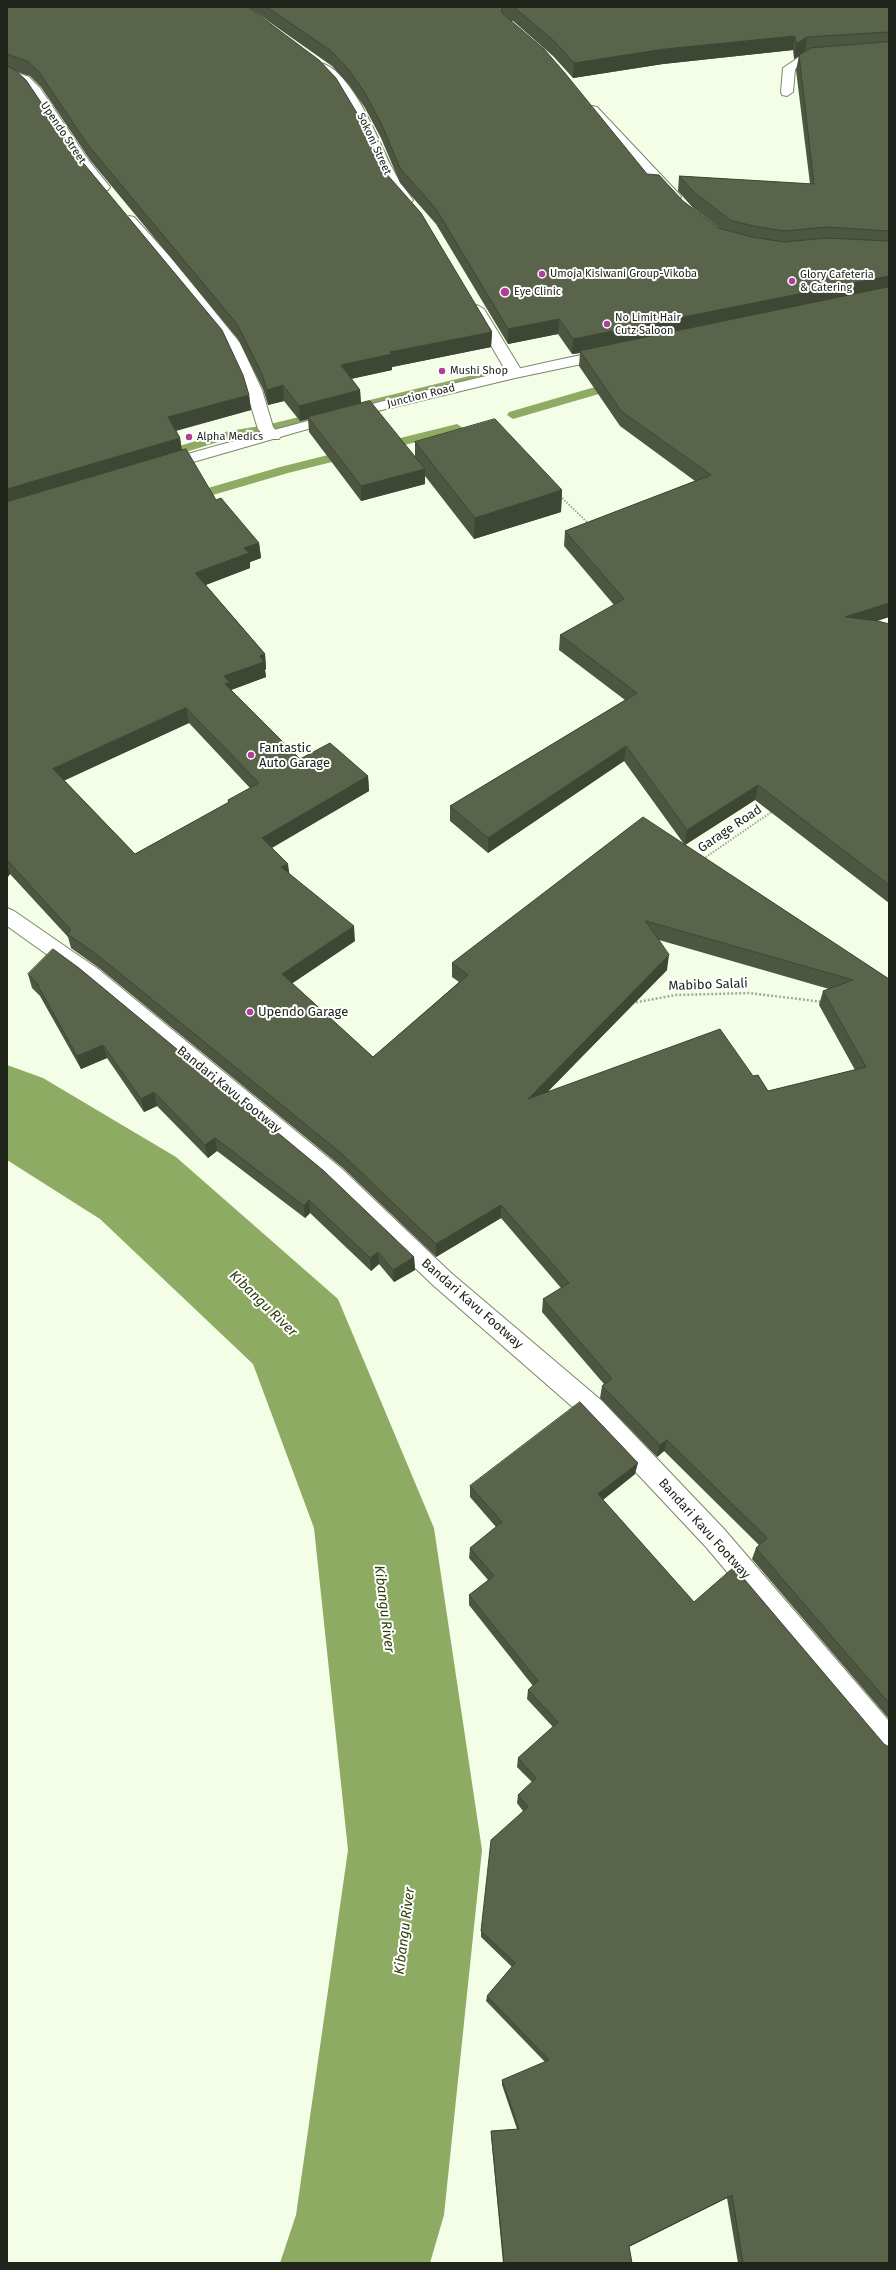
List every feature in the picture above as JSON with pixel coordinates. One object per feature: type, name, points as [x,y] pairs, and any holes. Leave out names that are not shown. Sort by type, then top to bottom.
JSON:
[{"type":"street","points":[[787,92],[789,68],[805,57],[841,56]]},
{"type":"street","name":"Sokoni Street","points":[[309,58],[326,70],[357,109],[373,139],[393,185],[413,208]]},
{"type":"street","name":"Upendo Street","points":[[7,73],[24,80],[35,91],[84,164],[112,198]]},
{"type":"street","points":[[582,98],[682,206]]},
{"type":"street","points":[[121,209],[167,262],[232,343],[254,390],[266,429],[272,436]]},
{"type":"street","points":[[471,299],[515,373]]},
{"type":"street","name":"Junction Road","points":[[146,470],[272,436],[327,419],[515,373],[622,351]]},
{"type":"street","name":"Bandari Kavu Footway","points":[[7,916],[91,975],[334,1176],[442,1279],[593,1409],[715,1538],[889,1742]]},
{"type":"path","points":[[559,496],[593,528]]},
{"type":"path","name":"Garage Road","points":[[700,861],[775,810]]},
{"type":"path","name":"Mabibo Salali","points":[[627,1004],[676,995],[750,993],[827,1003]]},
{"type":"building","points":[[7,7],[248,7],[319,60],[336,78],[364,125],[384,171],[421,213],[492,332],[390,352],[392,354],[341,365],[360,390],[299,406],[283,385],[267,390],[262,374],[237,324],[88,145],[39,72],[27,61],[7,54]]},
{"type":"building","points":[[267,7],[503,7],[501,11],[503,14],[544,49],[647,174],[659,175],[683,201],[718,228],[752,237],[784,242],[826,238],[889,241],[889,276],[573,339],[559,319],[508,329],[436,209],[400,168],[381,123],[365,93],[349,70],[331,51]]},
{"type":"building","points":[[514,7],[889,7],[889,32],[807,37],[796,44],[795,36],[665,49],[574,63],[554,41]]},
{"type":"building","points":[[889,42],[889,231],[826,227],[784,231],[753,226],[730,220],[695,193],[679,176],[814,184],[799,55],[811,48]]},
{"type":"building","points":[[7,66],[15,70],[26,80],[75,153],[222,330],[243,375],[249,395],[168,417],[180,438],[7,489]]},
{"type":"building","points":[[889,287],[889,603],[845,617],[878,621],[889,624],[889,885],[758,785],[687,830],[626,746],[488,838],[450,806],[637,693],[560,635],[624,599],[565,531],[711,475],[621,411],[580,351]]},
{"type":"building","points":[[370,401],[425,469],[361,486],[308,417]]},
{"type":"building","points":[[495,419],[562,490],[475,518],[415,442]]},
{"type":"building","points":[[186,449],[216,500],[221,498],[259,543],[244,548],[249,553],[195,573],[265,654],[260,656],[264,662],[224,676],[230,683],[225,684],[300,759],[330,743],[368,776],[262,838],[288,864],[281,867],[354,926],[282,974],[373,1057],[468,975],[452,963],[643,817],[889,979],[889,1703],[756,1548],[767,1538],[667,1440],[660,1445],[602,1386],[612,1379],[543,1299],[569,1283],[501,1205],[436,1244],[342,1154],[95,953],[67,934],[71,930],[7,860],[7,502]],"holes":[[[186,708],[259,783],[228,800],[229,802],[135,854],[53,769]],[[646,921],[853,980],[823,991],[866,1067],[768,1091],[758,1075],[753,1076],[720,1029],[528,1099],[669,955]]]},
{"type":"building","points":[[53,949],[79,968],[324,1171],[414,1257],[393,1270],[378,1252],[370,1258],[309,1200],[304,1206],[215,1138],[205,1145],[154,1092],[141,1099],[103,1045],[77,1056],[37,984],[39,985],[28,974]]},
{"type":"building","points":[[580,1402],[638,1463],[598,1494],[694,1602],[734,1567],[884,1744],[889,1747],[889,2263],[743,2263],[732,2195],[629,2246],[632,2263],[504,2263],[491,2131],[519,2129],[502,2080],[549,2060],[487,1996],[515,1963],[481,1931],[491,1840],[528,1807],[518,1795],[536,1778],[518,1758],[558,1722],[528,1690],[538,1681],[469,1595],[494,1576],[470,1548],[502,1522],[470,1486]]},
{"type":"waterway","points":[[160,456],[229,435],[266,429],[490,375]]},
{"type":"waterway","points":[[513,415],[619,384]]},
{"type":"waterway","points":[[380,447],[457,428]]},
{"type":"waterway","points":[[189,498],[284,470],[352,453]]},
{"type":"waterway","name":"Kibangu River","points":[[7,1107],[138,1188],[298,1334],[374,1528],[415,1850],[370,2215],[355,2263]]},
{"type":"place","name":"Umoja Kisiwani Group-Vikoba","points":[[542,274]]},
{"type":"place","name":"Glory Cafeteria & Catering","points":[[792,281]]},
{"type":"place","name":"Eye Clinic","points":[[505,292]]},
{"type":"place","name":"No Limit Hair Cutz Saloon","points":[[607,324]]},
{"type":"place","name":"Mushi Shop","points":[[442,371]]},
{"type":"place","name":"Alpha Medics","points":[[189,437]]},
{"type":"place","name":"Fantastic Auto Garage","points":[[251,755]]},
{"type":"place","name":"Upendo Garage","points":[[250,1012]]}]
